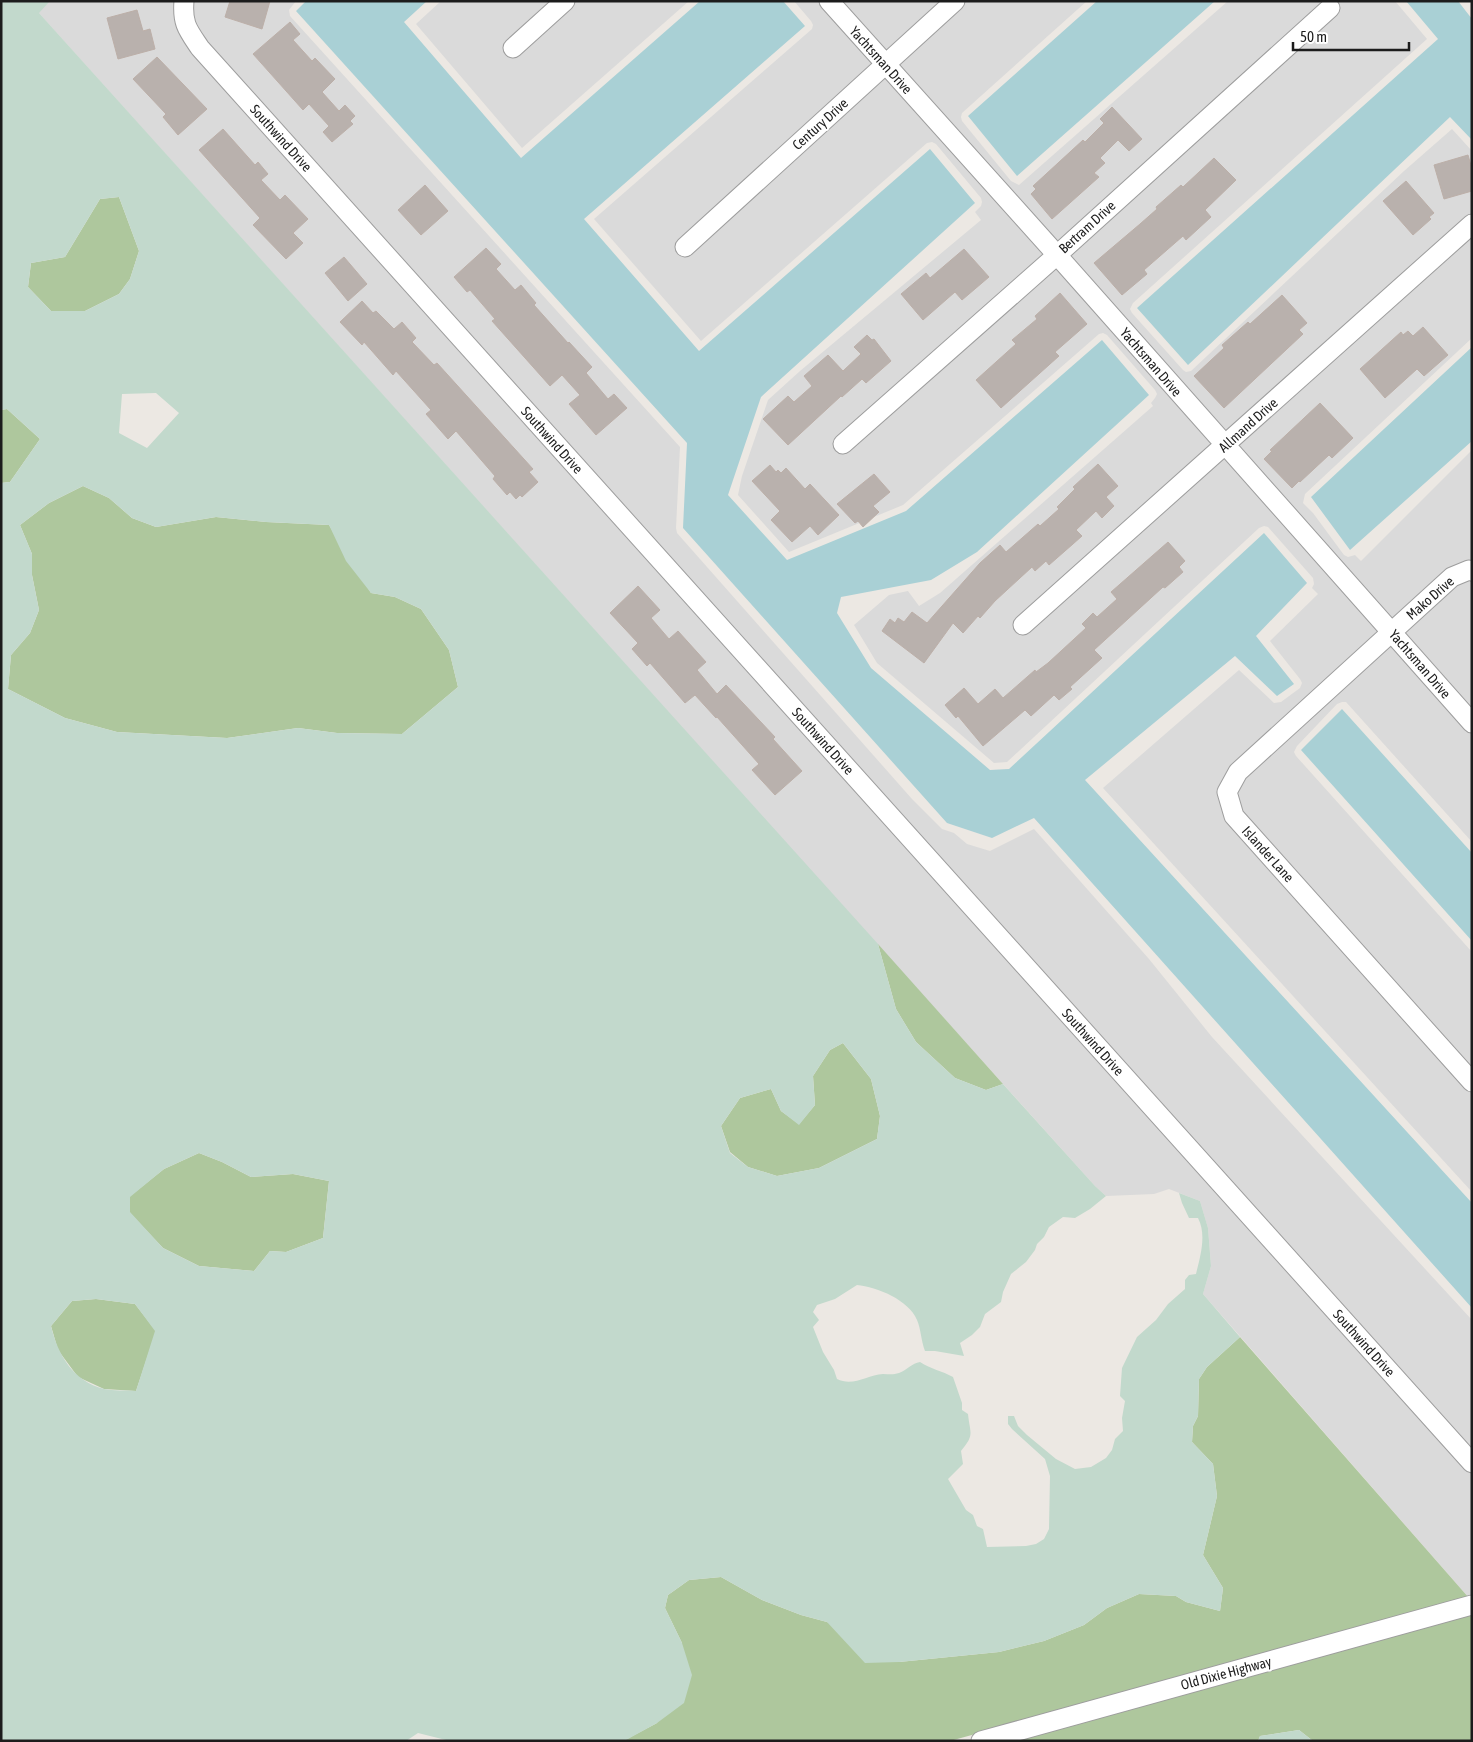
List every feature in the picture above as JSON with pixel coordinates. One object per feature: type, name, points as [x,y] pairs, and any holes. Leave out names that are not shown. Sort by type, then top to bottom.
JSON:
[{"type":"street","points":[[513,48],[565,1]]},
{"type":"street","name":"Yachtsman Drive","points":[[829,1],[1472,723]]},
{"type":"street","name":"Century Drive","points":[[685,247],[955,1]]},
{"type":"street","name":"Southwind Drive","points":[[183,7],[186,27],[207,56],[1472,1463]]},
{"type":"street","name":"Bertram Drive","points":[[843,444],[1330,8]]},
{"type":"street","name":"Allmand Drive","points":[[1023,625],[1472,224]]},
{"type":"street","name":"Mako Drive","points":[[1392,632],[1452,577],[1469,570],[1472,571]]},
{"type":"street","name":"Islander Lane","points":[[1392,632],[1238,772],[1227,792],[1234,816],[1472,1082]]},
{"type":"street","name":"Old Dixie Highway","points":[[981,1741],[1472,1605]]},
{"type":"shaded area","points":[[50,1],[296,1],[289,10],[290,16],[680,447],[677,533],[912,799],[942,829],[954,833],[967,844],[990,851],[1034,829],[1149,959],[1212,1037],[1472,1320],[1472,1597],[1469,1598],[1203,1294],[1211,1266],[1208,1228],[1200,1201],[1169,1189],[1154,1194],[1106,1196],[1095,1186],[38,12]]},
{"type":"shaded area","points":[[441,1],[689,1],[522,148],[416,24]]},
{"type":"shaded area","points":[[794,1],[1087,1],[962,113],[962,121],[1011,181],[1019,185],[1228,1],[1395,1],[1427,39],[1133,303],[1130,309],[1183,370],[1186,372],[1191,371],[1404,171],[1452,129],[1472,151],[1472,338],[1305,494],[1303,503],[1313,513],[1344,555],[1348,557],[1355,555],[1361,561],[1472,450],[1472,842],[1346,702],[1337,704],[1297,746],[1294,752],[1472,952],[1472,1192],[1103,788],[1239,670],[1274,703],[1281,702],[1300,688],[1302,683],[1300,679],[1270,641],[1318,594],[1312,588],[1314,584],[1313,578],[1268,527],[1259,528],[1007,762],[994,763],[877,663],[854,625],[889,595],[908,591],[919,606],[940,593],[1153,406],[1151,403],[1157,394],[1155,390],[1107,335],[1099,334],[903,505],[789,552],[738,495],[742,476],[768,400],[981,220],[975,212],[981,206],[981,198],[936,144],[932,142],[927,143],[701,341],[594,219],[812,29],[811,21]]},
{"type":"green space","points":[[1,1],[50,1],[39,13],[878,944],[896,1009],[916,1042],[955,1078],[986,1090],[1003,1084],[1106,1196],[1075,1218],[1063,1217],[1049,1227],[1026,1262],[1011,1274],[1001,1302],[985,1314],[980,1327],[972,1335],[960,1343],[964,1356],[925,1351],[917,1320],[913,1313],[900,1301],[874,1288],[857,1285],[835,1299],[817,1305],[813,1312],[819,1320],[813,1327],[837,1379],[849,1382],[883,1374],[897,1374],[920,1362],[953,1377],[962,1403],[962,1410],[968,1414],[970,1437],[961,1451],[963,1464],[948,1479],[966,1510],[973,1515],[977,1526],[983,1529],[987,1547],[1036,1544],[1044,1539],[1049,1529],[1050,1476],[1045,1459],[1012,1429],[1008,1424],[1008,1416],[1014,1416],[1018,1426],[1056,1459],[1075,1469],[1091,1467],[1106,1458],[1112,1450],[1115,1439],[1123,1431],[1122,1418],[1125,1401],[1120,1396],[1122,1368],[1137,1337],[1185,1289],[1185,1280],[1189,1275],[1196,1274],[1202,1246],[1201,1225],[1198,1218],[1189,1218],[1179,1193],[1200,1201],[1208,1228],[1211,1266],[1203,1294],[1240,1337],[1207,1367],[1199,1379],[1198,1416],[1193,1426],[1192,1442],[1213,1464],[1217,1496],[1203,1555],[1223,1588],[1220,1611],[1186,1602],[1176,1596],[1139,1594],[1107,1608],[1084,1625],[1044,1641],[999,1652],[899,1662],[865,1663],[827,1622],[801,1615],[762,1600],[721,1577],[689,1580],[668,1595],[665,1608],[682,1643],[692,1675],[684,1703],[657,1723],[623,1741],[450,1741],[418,1733],[406,1741],[1,1741],[1,483],[10,482],[40,439],[7,409],[1,410]],"holes":[[[119,197],[139,251],[130,279],[119,294],[85,311],[51,311],[28,287],[31,263],[65,257],[100,199]],[[156,393],[179,413],[147,448],[119,433],[122,394]],[[83,486],[109,498],[132,518],[156,527],[216,517],[329,525],[346,561],[371,593],[395,597],[421,609],[449,650],[458,687],[402,734],[337,733],[298,728],[227,738],[117,732],[65,718],[8,689],[11,655],[30,633],[39,610],[32,575],[32,554],[20,525],[49,503]],[[843,1043],[871,1079],[880,1116],[877,1139],[819,1168],[777,1176],[748,1167],[730,1153],[721,1126],[740,1098],[771,1089],[781,1111],[799,1125],[815,1105],[813,1076],[830,1050]],[[199,1153],[251,1177],[293,1174],[329,1181],[323,1238],[286,1252],[270,1251],[254,1271],[199,1266],[163,1248],[130,1212],[130,1197],[164,1169]],[[96,1299],[135,1304],[155,1331],[136,1391],[104,1389],[84,1380],[75,1373],[63,1357],[51,1326],[72,1301]]]},
{"type":"green space","points":[[119,197],[139,251],[130,279],[119,294],[85,311],[51,311],[28,287],[31,263],[65,257],[100,199]]},
{"type":"green space","points":[[7,409],[40,439],[10,482],[1,483],[1,410]]},
{"type":"green space","points":[[83,486],[109,498],[132,518],[156,527],[216,517],[329,525],[371,593],[395,597],[421,609],[449,650],[458,687],[402,734],[337,733],[298,728],[227,738],[117,732],[65,718],[8,689],[11,655],[30,633],[39,610],[32,575],[32,554],[20,525],[49,503]]},
{"type":"green space","points":[[878,944],[1003,1084],[986,1090],[955,1078],[916,1042],[896,1009]]},
{"type":"green space","points":[[843,1043],[871,1079],[880,1116],[877,1139],[819,1168],[777,1176],[748,1167],[730,1152],[721,1126],[740,1098],[771,1089],[781,1111],[799,1124],[815,1105],[813,1076],[830,1050]]},
{"type":"green space","points":[[199,1153],[251,1177],[293,1174],[329,1181],[323,1238],[286,1252],[270,1251],[254,1271],[199,1266],[163,1248],[129,1212],[130,1196],[164,1169]]},
{"type":"green space","points":[[96,1299],[135,1304],[156,1331],[136,1391],[104,1389],[78,1377],[58,1350],[51,1326],[72,1301]]},
{"type":"green space","points":[[1240,1337],[1469,1598],[950,1741],[623,1741],[657,1723],[682,1643],[665,1608],[668,1595],[689,1580],[721,1577],[762,1600],[801,1615],[827,1622],[899,1662],[999,1652],[1044,1641],[1084,1625],[1107,1608],[1139,1594],[1176,1596],[1186,1602],[1220,1611],[1223,1588],[1203,1555],[1217,1496],[1213,1464],[1192,1442],[1193,1426],[1198,1416],[1199,1379],[1207,1367]]},
{"type":"green space","points":[[1472,1614],[1472,1741],[1313,1741],[1299,1730],[1260,1736],[1258,1741],[1011,1741]]},
{"type":"green space","points":[[1299,1730],[1313,1741],[1258,1741],[1260,1736]]},
{"type":"water","points":[[306,1],[427,1],[404,22],[521,158],[700,1],[783,1],[805,26],[584,219],[699,351],[930,149],[975,203],[761,397],[728,495],[787,560],[906,511],[1102,340],[1149,395],[977,552],[931,580],[841,597],[837,613],[871,668],[990,770],[1009,769],[1264,533],[1307,583],[1256,636],[1294,684],[1277,696],[1235,656],[1085,780],[1472,1203],[1472,1308],[1034,818],[992,838],[947,823],[683,528],[687,443],[296,11]]},
{"type":"water","points":[[1097,1],[1215,1],[1017,176],[968,116]]},
{"type":"water","points":[[1406,1],[1458,1],[1472,19],[1472,140],[1450,117],[1188,365],[1137,308],[1438,39]]},
{"type":"water","points":[[1472,347],[1472,441],[1350,550],[1311,497]]},
{"type":"water","points":[[1342,709],[1472,853],[1472,941],[1301,750]]},
{"type":"building","points":[[230,1],[270,1],[262,29],[225,17]]},
{"type":"building","points":[[137,10],[143,31],[150,29],[155,49],[118,59],[107,18]]},
{"type":"building","points":[[290,22],[300,34],[293,40],[312,61],[315,58],[335,79],[322,92],[339,111],[345,105],[355,116],[350,121],[353,124],[332,142],[323,132],[329,126],[309,104],[303,110],[253,54]]},
{"type":"building","points":[[157,57],[207,109],[178,135],[163,117],[166,114],[133,79]]},
{"type":"building","points":[[1112,107],[1142,139],[1129,151],[1118,140],[1100,158],[1105,163],[1094,173],[1099,177],[1052,219],[1031,194],[1036,189],[1033,186],[1083,140],[1085,142],[1104,123],[1100,119]]},
{"type":"building","points":[[223,129],[255,165],[258,162],[268,174],[261,180],[280,200],[285,195],[308,219],[293,233],[303,243],[286,259],[253,225],[260,218],[199,150]]},
{"type":"building","points":[[1468,155],[1472,169],[1472,191],[1444,199],[1434,165]]},
{"type":"building","points":[[1214,158],[1236,180],[1205,210],[1211,217],[1186,240],[1183,236],[1144,270],[1147,274],[1122,295],[1094,263]]},
{"type":"building","points":[[1406,181],[1434,213],[1429,217],[1431,219],[1413,235],[1383,201]]},
{"type":"building","points":[[425,185],[448,211],[421,235],[398,210]]},
{"type":"building","points":[[486,248],[501,264],[496,269],[515,290],[521,285],[536,303],[534,305],[592,367],[586,373],[608,399],[614,394],[627,408],[596,435],[569,404],[580,395],[562,375],[550,386],[492,321],[495,319],[470,290],[467,292],[454,277]]},
{"type":"building","points":[[964,249],[989,277],[962,300],[955,292],[923,320],[901,294],[926,273],[930,278]]},
{"type":"building","points":[[344,257],[367,284],[348,301],[325,273]]},
{"type":"building","points":[[1060,293],[1087,324],[1055,352],[1059,356],[1001,408],[976,380],[1016,344],[1012,340],[1037,319],[1035,316]]},
{"type":"building","points":[[1282,295],[1307,323],[1299,330],[1303,334],[1224,408],[1194,376],[1224,348],[1222,345],[1248,322],[1250,324]]},
{"type":"building","points":[[362,301],[373,313],[376,311],[394,329],[402,322],[416,338],[412,342],[434,365],[437,363],[533,469],[529,472],[538,482],[522,497],[520,495],[516,499],[510,492],[507,495],[493,479],[495,476],[456,431],[448,439],[426,414],[431,410],[396,371],[393,375],[364,342],[362,345],[340,322]]},
{"type":"building","points":[[1423,327],[1448,355],[1424,376],[1417,369],[1385,398],[1360,369],[1401,332],[1403,335],[1408,331],[1413,336]]},
{"type":"building","points":[[867,335],[872,340],[874,339],[891,361],[866,383],[862,379],[841,396],[788,445],[763,419],[788,396],[794,402],[812,386],[804,376],[828,355],[843,371],[861,354],[854,347]]},
{"type":"building","points":[[1320,403],[1353,438],[1332,458],[1329,455],[1292,488],[1264,459],[1272,451],[1270,450]]},
{"type":"building","points":[[1098,464],[1118,486],[1106,497],[1114,506],[1102,518],[1096,511],[1076,530],[1082,536],[1049,565],[1046,561],[1035,571],[1032,567],[995,601],[980,618],[978,616],[963,633],[953,623],[924,663],[882,631],[890,619],[895,623],[898,618],[904,622],[912,612],[927,623],[980,563],[1000,545],[1006,552],[1038,524],[1040,526],[1059,509],[1057,507],[1075,489],[1073,487]]},
{"type":"building","points":[[770,465],[776,472],[778,470],[781,473],[786,468],[805,489],[810,484],[839,515],[818,535],[810,526],[792,542],[771,520],[780,511],[752,481]]},
{"type":"building","points":[[874,474],[890,492],[873,506],[879,512],[863,527],[858,521],[855,523],[837,504]]},
{"type":"building","points":[[1168,542],[1185,561],[1179,567],[1183,572],[1165,588],[1163,587],[1094,650],[1102,658],[1070,687],[1072,689],[1059,700],[1054,695],[1031,716],[1025,710],[983,746],[958,716],[956,718],[945,705],[964,688],[978,704],[995,689],[1003,698],[1035,670],[1036,672],[1048,663],[1086,628],[1082,624],[1093,613],[1097,617],[1117,599],[1111,592]]},
{"type":"building","points":[[638,586],[660,610],[651,618],[669,639],[678,631],[706,662],[697,670],[717,694],[726,685],[775,737],[773,739],[802,771],[775,795],[752,770],[759,764],[717,717],[695,695],[685,703],[650,663],[647,666],[632,649],[638,643],[610,613]]}]
